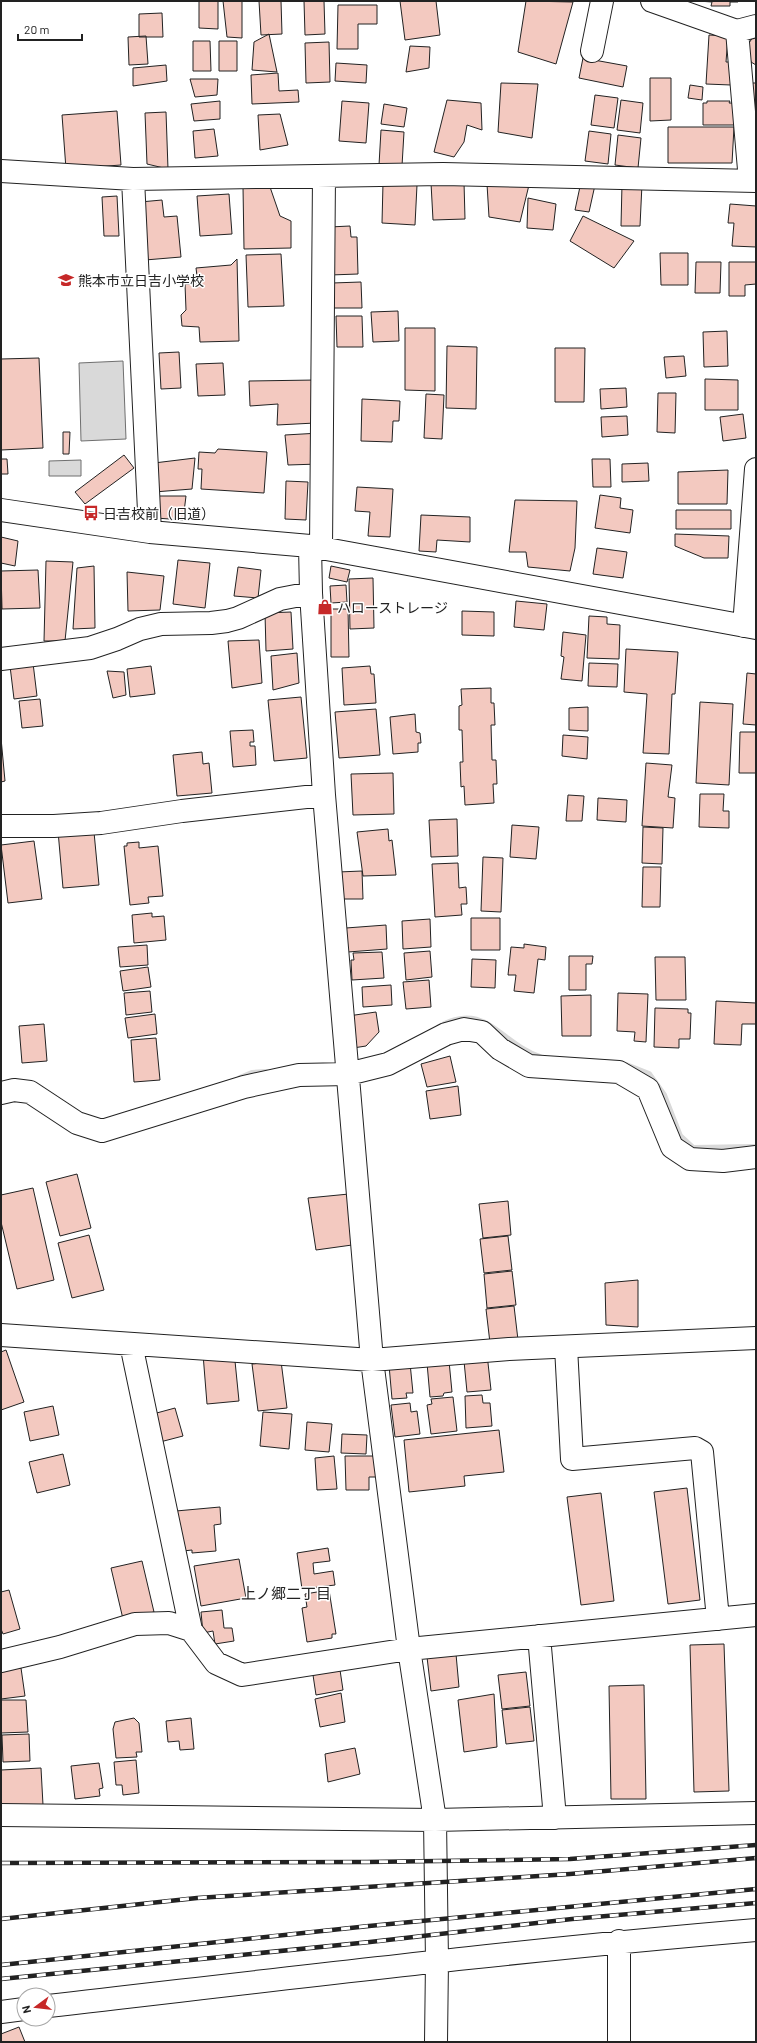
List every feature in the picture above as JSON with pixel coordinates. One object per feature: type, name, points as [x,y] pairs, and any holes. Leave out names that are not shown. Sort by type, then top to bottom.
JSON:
[{"type":"street","points":[[592,51],[602,1]]},
{"type":"street","points":[[1,171],[132,179],[443,174],[753,181],[747,29],[652,1]]},
{"type":"street","points":[[324,176],[316,547],[311,593],[324,796],[372,1360],[409,1649],[435,1820],[437,1961],[436,2042]]},
{"type":"street","points":[[132,179],[150,532]]},
{"type":"street","points":[[1,510],[150,532],[316,547],[750,627],[756,469]]},
{"type":"street","points":[[1,659],[90,648],[117,640],[140,629],[161,624],[228,621],[280,599],[311,593]]},
{"type":"street","points":[[1,826],[54,826],[101,823],[182,811],[324,796]]},
{"type":"street","points":[[1,1092],[14,1090],[30,1092],[77,1123],[102,1131],[244,1087],[299,1075],[348,1074],[388,1064],[446,1034],[464,1028],[482,1032],[500,1049],[529,1066],[619,1072],[648,1089],[672,1147],[690,1159],[724,1160],[756,1157]]},
{"type":"street","points":[[1,1335],[372,1360],[566,1347],[756,1338]]},
{"type":"street","points":[[131,1344],[191,1630],[216,1663],[242,1675],[409,1649],[756,1615]]},
{"type":"street","points":[[566,1347],[572,1459],[695,1448],[702,1452],[718,1619]]},
{"type":"street","points":[[1,1661],[60,1647],[135,1624],[169,1624],[191,1630]]},
{"type":"street","points":[[539,1636],[555,1818]]},
{"type":"street","points":[[1,1815],[435,1820],[756,1813]]},
{"type":"street","points":[[56,2005],[437,1961],[619,1942],[756,1930]]},
{"type":"street","points":[[619,1942],[619,2042]]},
{"type":"street","points":[[1,2012],[16,2010]]},
{"type":"shaded area","points":[[123,361],[126,439],[81,441],[79,363]]},
{"type":"shaded area","points":[[81,460],[81,476],[49,476],[49,461]]},
{"type":"building","points":[[199,1],[218,1],[218,29],[199,28]]},
{"type":"building","points":[[223,1],[242,1],[242,38],[227,37]]},
{"type":"building","points":[[259,1],[281,1],[282,34],[261,35]]},
{"type":"building","points":[[304,1],[324,1],[325,34],[305,35]]},
{"type":"building","points":[[400,1],[436,1],[440,35],[405,40]]},
{"type":"building","points":[[526,1],[573,2],[556,64],[518,52]]},
{"type":"building","points":[[698,1],[738,2],[730,2],[730,6],[711,6],[712,2]]},
{"type":"building","points":[[338,5],[377,5],[377,24],[358,24],[358,49],[337,49]]},
{"type":"building","points":[[162,13],[163,37],[139,37],[139,14]]},
{"type":"building","points":[[269,34],[277,72],[252,70],[254,42]]},
{"type":"building","points":[[755,34],[756,65],[751,62],[747,46]]},
{"type":"building","points":[[709,35],[728,36],[726,62],[732,62],[731,85],[706,84]]},
{"type":"building","points":[[146,36],[148,64],[129,65],[128,37]]},
{"type":"building","points":[[193,41],[210,41],[211,71],[193,71]]},
{"type":"building","points":[[219,41],[237,41],[237,71],[219,71]]},
{"type":"building","points":[[329,42],[330,82],[306,83],[305,43]]},
{"type":"building","points":[[410,46],[430,47],[429,68],[406,72]]},
{"type":"building","points":[[583,58],[627,66],[623,87],[579,78]]},
{"type":"building","points":[[336,63],[367,65],[366,83],[335,81]]},
{"type":"building","points":[[166,65],[167,81],[133,86],[133,68]]},
{"type":"building","points":[[278,73],[279,91],[298,90],[299,102],[252,104],[251,75]]},
{"type":"building","points":[[650,78],[671,78],[671,120],[650,121]]},
{"type":"building","points":[[190,79],[218,79],[217,95],[195,97]]},
{"type":"building","points":[[501,83],[538,84],[532,138],[498,132]]},
{"type":"building","points":[[751,83],[756,83],[756,131]]},
{"type":"building","points":[[690,85],[703,87],[702,100],[688,98]]},
{"type":"building","points":[[595,95],[618,98],[614,128],[591,125]]},
{"type":"building","points":[[447,100],[481,103],[482,130],[467,125],[464,142],[454,157],[434,152]]},
{"type":"building","points":[[621,100],[643,103],[640,133],[617,130]]},
{"type":"building","points":[[220,101],[220,119],[194,121],[191,104]]},
{"type":"building","points":[[342,101],[369,103],[366,143],[339,141]]},
{"type":"building","points":[[707,101],[730,101],[729,103],[734,103],[734,125],[703,125],[703,103],[707,103]]},
{"type":"building","points":[[384,104],[407,108],[404,127],[381,124]]},
{"type":"building","points":[[117,111],[121,165],[66,169],[62,115]]},
{"type":"building","points":[[166,112],[168,169],[147,164],[145,113]]},
{"type":"building","points":[[280,114],[288,145],[260,150],[258,115]]},
{"type":"building","points":[[668,127],[734,127],[732,163],[668,163]]},
{"type":"building","points":[[214,129],[218,156],[195,158],[193,131]]},
{"type":"building","points":[[381,130],[404,132],[402,166],[379,165]]},
{"type":"building","points":[[589,131],[611,134],[608,164],[585,161]]},
{"type":"building","points":[[618,135],[641,138],[638,168],[615,165]]},
{"type":"building","points":[[464,182],[465,219],[433,220],[431,183]]},
{"type":"building","points":[[581,182],[595,185],[589,212],[575,210]]},
{"type":"building","points":[[383,183],[417,185],[415,225],[382,223]]},
{"type":"building","points":[[487,184],[529,185],[520,222],[489,217]]},
{"type":"building","points":[[622,184],[642,184],[640,226],[621,226]]},
{"type":"building","points":[[243,187],[270,187],[280,216],[291,221],[291,248],[244,249]]},
{"type":"building","points":[[229,194],[232,234],[200,236],[197,196]]},
{"type":"building","points":[[117,196],[119,236],[104,236],[102,197]]},
{"type":"building","points":[[528,198],[556,204],[553,230],[527,228]]},
{"type":"building","points":[[162,200],[164,217],[177,216],[181,257],[145,260],[140,202]]},
{"type":"building","points":[[730,204],[756,206],[756,247],[732,246],[734,223],[728,223]]},
{"type":"building","points":[[583,216],[634,241],[614,268],[570,241]]},
{"type":"building","points":[[350,226],[351,237],[357,237],[358,274],[330,275],[329,227]]},
{"type":"building","points":[[660,253],[688,253],[688,285],[661,285]]},
{"type":"building","points":[[281,254],[284,306],[248,307],[246,255]]},
{"type":"building","points":[[237,259],[239,341],[200,342],[199,327],[182,326],[181,315],[186,310],[185,284],[198,284],[196,268],[231,265]]},
{"type":"building","points":[[696,262],[721,262],[720,293],[695,293]]},
{"type":"building","points":[[729,262],[756,262],[756,284],[745,285],[745,296],[729,296]]},
{"type":"building","points":[[361,282],[362,308],[332,308],[332,283]]},
{"type":"building","points":[[398,311],[399,341],[373,342],[371,312]]},
{"type":"building","points":[[336,316],[362,316],[363,347],[337,347]]},
{"type":"building","points":[[405,328],[435,328],[435,391],[405,390]]},
{"type":"building","points":[[727,331],[728,366],[704,367],[703,332]]},
{"type":"building","points":[[447,346],[477,347],[476,409],[446,408]]},
{"type":"building","points":[[555,348],[585,348],[584,402],[555,402]]},
{"type":"building","points":[[179,352],[181,388],[161,389],[159,353]]},
{"type":"building","points":[[684,356],[686,376],[666,378],[664,357]]},
{"type":"building","points":[[39,358],[43,448],[1,450],[1,359]]},
{"type":"building","points":[[223,363],[225,395],[198,396],[196,364]]},
{"type":"building","points":[[705,379],[738,380],[738,410],[705,410]]},
{"type":"building","points":[[316,380],[315,423],[277,425],[278,404],[250,406],[249,381]]},
{"type":"building","points":[[626,388],[627,407],[601,409],[600,389]]},
{"type":"building","points":[[658,393],[676,393],[675,433],[657,432]]},
{"type":"building","points":[[426,394],[444,395],[442,439],[424,438]]},
{"type":"building","points":[[362,399],[400,401],[399,421],[393,421],[392,442],[361,441]]},
{"type":"building","points":[[743,414],[746,438],[723,441],[720,417]]},
{"type":"building","points":[[627,416],[628,435],[602,437],[601,417]]},
{"type":"building","points":[[63,432],[70,432],[69,454],[63,454]]},
{"type":"building","points":[[320,433],[319,464],[288,465],[285,435]]},
{"type":"building","points":[[218,449],[267,452],[264,493],[201,489],[202,469],[198,469],[199,452],[215,453]]},
{"type":"building","points":[[124,455],[134,468],[85,504],[75,492]]},
{"type":"building","points":[[195,458],[192,489],[154,492],[154,463]]},
{"type":"building","points":[[1,459],[7,459],[8,474],[1,474]]},
{"type":"building","points":[[592,459],[610,459],[611,487],[593,487]]},
{"type":"building","points":[[648,463],[649,481],[622,482],[622,464]]},
{"type":"building","points":[[728,470],[727,504],[678,504],[678,472]]},
{"type":"building","points":[[286,481],[308,482],[306,520],[285,519]]},
{"type":"building","points":[[357,487],[393,489],[390,537],[368,536],[370,512],[355,511]]},
{"type":"building","points":[[600,495],[621,498],[620,508],[633,510],[630,533],[595,528]]},
{"type":"building","points":[[157,496],[186,496],[183,520],[156,518]]},
{"type":"building","points":[[515,500],[577,501],[575,548],[570,571],[528,567],[526,552],[509,552]]},
{"type":"building","points":[[676,510],[731,510],[731,529],[676,529]]},
{"type":"building","points":[[421,515],[470,517],[470,542],[437,540],[436,552],[419,551]]},
{"type":"building","points":[[675,534],[729,536],[728,558],[704,558],[675,546]]},
{"type":"building","points":[[1,537],[18,541],[15,566],[1,563]]},
{"type":"building","points":[[597,548],[627,552],[623,578],[593,574]]},
{"type":"building","points":[[178,560],[210,563],[205,608],[173,604]]},
{"type":"building","points":[[46,561],[73,562],[65,641],[44,641]]},
{"type":"building","points":[[94,566],[95,628],[73,629],[77,568]]},
{"type":"building","points":[[331,566],[350,570],[347,582],[329,578]]},
{"type":"building","points":[[238,567],[261,570],[258,598],[234,596]]},
{"type":"building","points":[[38,570],[40,608],[2,609],[1,571]]},
{"type":"building","points":[[127,572],[164,576],[160,610],[128,611]]},
{"type":"building","points":[[373,578],[374,628],[350,629],[349,579]]},
{"type":"building","points":[[346,585],[347,602],[331,603],[330,586]]},
{"type":"building","points":[[516,601],[547,604],[544,630],[514,627]]},
{"type":"building","points":[[331,609],[348,609],[349,657],[331,657]]},
{"type":"building","points":[[462,611],[494,612],[494,636],[462,635]]},
{"type":"building","points":[[291,612],[293,649],[266,651],[265,613]]},
{"type":"building","points":[[589,616],[607,617],[607,624],[620,625],[619,659],[587,658]]},
{"type":"building","points":[[563,632],[586,635],[582,681],[561,679],[564,657],[561,656]]},
{"type":"building","points":[[259,640],[262,683],[232,688],[228,641]]},
{"type":"building","points":[[626,649],[678,652],[675,694],[672,694],[669,754],[643,753],[647,694],[624,692]]},
{"type":"building","points":[[297,653],[299,683],[273,690],[271,656]]},
{"type":"building","points":[[33,663],[37,696],[14,699],[10,666]]},
{"type":"building","points":[[589,663],[618,664],[617,687],[588,686]]},
{"type":"building","points":[[151,666],[155,694],[130,697],[127,669]]},
{"type":"building","points":[[370,666],[371,674],[374,674],[376,703],[344,705],[342,668]]},
{"type":"building","points":[[107,671],[124,672],[126,695],[113,698]]},
{"type":"building","points":[[747,673],[756,674],[756,725],[743,724]]},
{"type":"building","points":[[491,688],[491,703],[494,703],[495,725],[491,725],[492,760],[496,760],[497,784],[493,784],[494,803],[465,805],[464,786],[461,787],[460,762],[463,762],[462,730],[459,730],[459,706],[462,705],[461,689]]},
{"type":"building","points":[[301,697],[307,758],[274,761],[268,700]]},
{"type":"building","points":[[40,699],[43,726],[22,728],[19,701]]},
{"type":"building","points":[[700,702],[733,704],[729,785],[696,783]]},
{"type":"building","points":[[588,707],[588,731],[569,730],[569,708]]},
{"type":"building","points":[[376,709],[380,755],[339,758],[335,712]]},
{"type":"building","points":[[415,714],[416,732],[420,733],[421,743],[418,743],[418,752],[393,754],[390,717]]},
{"type":"building","points":[[253,730],[254,742],[250,742],[250,746],[255,746],[256,765],[233,767],[230,731]]},
{"type":"building","points":[[740,732],[756,732],[756,773],[739,773]]},
{"type":"building","points":[[563,735],[588,737],[587,759],[562,756]]},
{"type":"building","points":[[1,738],[5,781],[1,782]]},
{"type":"building","points":[[202,752],[203,764],[209,763],[212,793],[177,796],[173,755]]},
{"type":"building","points":[[646,763],[672,765],[668,797],[675,798],[673,828],[642,826]]},
{"type":"building","points":[[393,773],[394,814],[353,815],[351,774]]},
{"type":"building","points":[[700,794],[724,794],[723,811],[729,811],[729,828],[699,827]]},
{"type":"building","points":[[568,795],[584,796],[582,821],[566,821]]},
{"type":"building","points":[[598,798],[627,800],[626,822],[597,820]]},
{"type":"building","points":[[457,819],[458,856],[431,857],[429,820]]},
{"type":"building","points":[[512,825],[539,827],[536,859],[510,857]]},
{"type":"building","points":[[643,827],[663,828],[662,864],[642,863]]},
{"type":"building","points":[[388,829],[389,841],[392,840],[396,875],[363,876],[357,832]]},
{"type":"building","points":[[58,831],[94,832],[99,885],[63,888]]},
{"type":"building","points":[[34,841],[42,899],[8,903],[1,845]]},
{"type":"building","points":[[139,842],[139,848],[158,846],[163,896],[148,897],[149,903],[130,905],[124,846],[127,846],[127,843]]},
{"type":"building","points":[[483,857],[503,858],[501,912],[481,911]]},
{"type":"building","points":[[458,863],[459,888],[466,887],[467,904],[461,904],[462,915],[435,917],[432,864]]},
{"type":"building","points":[[643,867],[661,867],[660,907],[642,907]]},
{"type":"building","points":[[362,871],[363,899],[339,899],[338,872]]},
{"type":"building","points":[[152,913],[152,917],[164,916],[166,940],[134,943],[132,915]]},
{"type":"building","points":[[471,918],[500,918],[500,950],[471,950]]},
{"type":"building","points":[[430,919],[431,947],[403,949],[402,921]]},
{"type":"building","points":[[386,925],[387,949],[348,952],[346,928]]},
{"type":"building","points":[[524,944],[546,947],[545,960],[538,959],[534,993],[514,991],[516,975],[508,975],[511,947],[524,948]]},
{"type":"building","points":[[147,945],[148,965],[120,967],[118,947]]},
{"type":"building","points":[[430,951],[432,977],[406,980],[404,953]]},
{"type":"building","points":[[382,952],[384,978],[352,980],[351,960],[354,960],[353,953]]},
{"type":"building","points":[[569,956],[593,956],[592,964],[586,964],[586,990],[569,990]]},
{"type":"building","points":[[655,957],[685,957],[686,1000],[656,1000]]},
{"type":"building","points":[[472,959],[496,960],[495,988],[471,987]]},
{"type":"building","points":[[148,967],[151,987],[123,991],[120,971]]},
{"type":"building","points":[[429,980],[431,1007],[406,1009],[403,982]]},
{"type":"building","points":[[391,985],[392,1005],[363,1007],[362,987]]},
{"type":"building","points":[[150,991],[152,1012],[126,1015],[124,993]]},
{"type":"building","points":[[618,993],[648,994],[646,1042],[634,1041],[635,1032],[617,1031]]},
{"type":"building","points":[[591,995],[591,1036],[562,1036],[561,996]]},
{"type":"building","points":[[716,1001],[756,1003],[756,1024],[742,1024],[741,1045],[714,1044]]},
{"type":"building","points":[[655,1008],[688,1009],[688,1013],[691,1013],[690,1039],[679,1039],[679,1048],[654,1047]]},
{"type":"building","points":[[376,1012],[379,1032],[366,1046],[353,1048],[348,1016]]},
{"type":"building","points":[[155,1014],[157,1034],[128,1038],[125,1018]]},
{"type":"building","points":[[44,1024],[47,1061],[22,1063],[19,1026]]},
{"type":"building","points":[[156,1038],[160,1080],[134,1082],[131,1040]]},
{"type":"building","points":[[450,1056],[456,1082],[427,1087],[421,1064]]},
{"type":"building","points":[[458,1086],[461,1115],[430,1119],[426,1091]]},
{"type":"building","points":[[77,1174],[91,1228],[60,1236],[46,1182]]},
{"type":"building","points":[[33,1188],[54,1280],[17,1289],[1,1222],[1,1195]]},
{"type":"building","points":[[349,1194],[352,1245],[316,1250],[308,1198]]},
{"type":"building","points":[[508,1201],[511,1235],[483,1238],[479,1204]]},
{"type":"building","points":[[89,1235],[104,1290],[72,1298],[58,1243]]},
{"type":"building","points":[[508,1236],[512,1270],[484,1273],[480,1239]]},
{"type":"building","points":[[512,1271],[516,1305],[487,1308],[484,1274]]},
{"type":"building","points":[[638,1280],[638,1327],[606,1325],[605,1283]]},
{"type":"building","points":[[514,1306],[518,1340],[490,1343],[486,1309]]},
{"type":"building","points":[[6,1350],[24,1402],[1,1410],[1,1352]]},
{"type":"building","points":[[234,1351],[239,1401],[207,1404],[203,1354]]},
{"type":"building","points":[[487,1354],[491,1390],[467,1392],[464,1361]]},
{"type":"building","points":[[281,1361],[287,1408],[258,1411],[252,1364]]},
{"type":"building","points":[[449,1361],[452,1392],[444,1393],[443,1396],[430,1397],[427,1363]]},
{"type":"building","points":[[410,1363],[413,1393],[406,1393],[407,1398],[392,1399],[389,1365]]},
{"type":"building","points":[[482,1395],[483,1403],[490,1403],[492,1426],[466,1428],[465,1396]]},
{"type":"building","points":[[453,1397],[457,1431],[431,1434],[427,1405],[432,1404],[431,1399]]},
{"type":"building","points":[[410,1403],[411,1412],[417,1411],[420,1434],[395,1437],[391,1405]]},
{"type":"building","points":[[53,1406],[59,1435],[30,1441],[24,1412]]},
{"type":"building","points":[[175,1408],[183,1436],[160,1442],[153,1414]]},
{"type":"building","points":[[263,1412],[292,1414],[289,1449],[260,1446]]},
{"type":"building","points":[[307,1422],[332,1424],[329,1452],[305,1450]]},
{"type":"building","points":[[499,1430],[504,1472],[464,1476],[465,1486],[409,1492],[404,1440]]},
{"type":"building","points":[[342,1434],[367,1435],[366,1454],[341,1453]]},
{"type":"building","points":[[63,1454],[70,1485],[37,1493],[29,1462]]},
{"type":"building","points":[[334,1456],[337,1489],[317,1490],[315,1458]]},
{"type":"building","points":[[345,1456],[377,1456],[377,1477],[369,1477],[369,1490],[346,1490]]},
{"type":"building","points":[[687,1488],[700,1600],[668,1604],[654,1492]]},
{"type":"building","points":[[601,1493],[614,1601],[581,1605],[567,1497]]},
{"type":"building","points":[[220,1507],[221,1524],[214,1525],[216,1551],[192,1553],[192,1550],[183,1551],[181,1530],[177,1527],[176,1511]]},
{"type":"building","points":[[328,1548],[330,1561],[313,1563],[314,1574],[333,1571],[335,1585],[302,1589],[297,1553]]},
{"type":"building","points":[[239,1559],[246,1598],[201,1606],[194,1566]]},
{"type":"building","points":[[142,1561],[154,1612],[123,1619],[111,1568]]},
{"type":"building","points":[[9,1590],[20,1629],[3,1634],[1,1629],[1,1592]]},
{"type":"building","points":[[329,1590],[336,1634],[332,1634],[332,1638],[307,1642],[302,1608],[307,1607],[305,1594]]},
{"type":"building","points":[[222,1610],[224,1628],[232,1628],[234,1641],[215,1644],[213,1631],[203,1633],[201,1612]]},
{"type":"building","points":[[724,1644],[729,1791],[694,1792],[690,1645]]},
{"type":"building","points":[[456,1654],[459,1687],[431,1691],[427,1657]]},
{"type":"building","points":[[21,1668],[25,1696],[1,1699],[1,1670]]},
{"type":"building","points":[[340,1670],[343,1690],[316,1695],[313,1675]]},
{"type":"building","points":[[526,1672],[530,1706],[502,1709],[498,1675]]},
{"type":"building","points":[[644,1685],[646,1799],[611,1799],[609,1686]]},
{"type":"building","points":[[341,1693],[345,1722],[320,1727],[315,1699]]},
{"type":"building","points":[[494,1694],[497,1747],[464,1752],[458,1700]]},
{"type":"building","points":[[1,1700],[26,1700],[28,1732],[1,1733]]},
{"type":"building","points":[[530,1707],[534,1741],[506,1744],[502,1710]]},
{"type":"building","points":[[134,1718],[139,1723],[142,1752],[136,1752],[137,1757],[116,1758],[113,1729],[115,1722]]},
{"type":"building","points":[[191,1718],[194,1749],[180,1750],[179,1741],[168,1742],[166,1721]]},
{"type":"building","points":[[29,1734],[30,1761],[3,1762],[2,1735]]},
{"type":"building","points":[[355,1748],[360,1774],[328,1782],[325,1754]]},
{"type":"building","points":[[136,1760],[139,1793],[123,1795],[122,1785],[116,1785],[114,1762]]},
{"type":"building","points":[[99,1763],[103,1788],[99,1789],[100,1796],[75,1799],[71,1766]]},
{"type":"building","points":[[41,1768],[43,1805],[1,1807],[1,1770]]},
{"type":"building","points":[[19,2027],[25,2042],[1,2042],[1,2034]]},
{"type":"waterway","points":[[439,1027],[455,1020],[469,1018],[481,1021],[526,1051],[540,1057]]},
{"type":"waterway","points":[[626,1065],[649,1074],[664,1095],[680,1136],[693,1148],[754,1147]]},
{"type":"waterway","points":[[240,1078],[252,1073],[266,1072]]},
{"type":"railway","points":[[1,1863],[367,1862],[570,1859],[756,1845]]},
{"type":"railway","points":[[1,1919],[197,1898],[570,1874],[756,1858]]},
{"type":"railway","points":[[1,1965],[369,1926],[756,1889]]},
{"type":"railway","points":[[1,1979],[370,1942],[572,1919],[756,1903]]},
{"type":"place","name":"熊本市立日吉小学校","points":[[66,280]]},
{"type":"place","name":"日吉校前（旧道）","points":[[91,513]]},
{"type":"place","name":"ハローストレージ","points":[[325,607]]},
{"type":"district","name":"上ノ郷二丁目","points":[[286,1593]]}]
